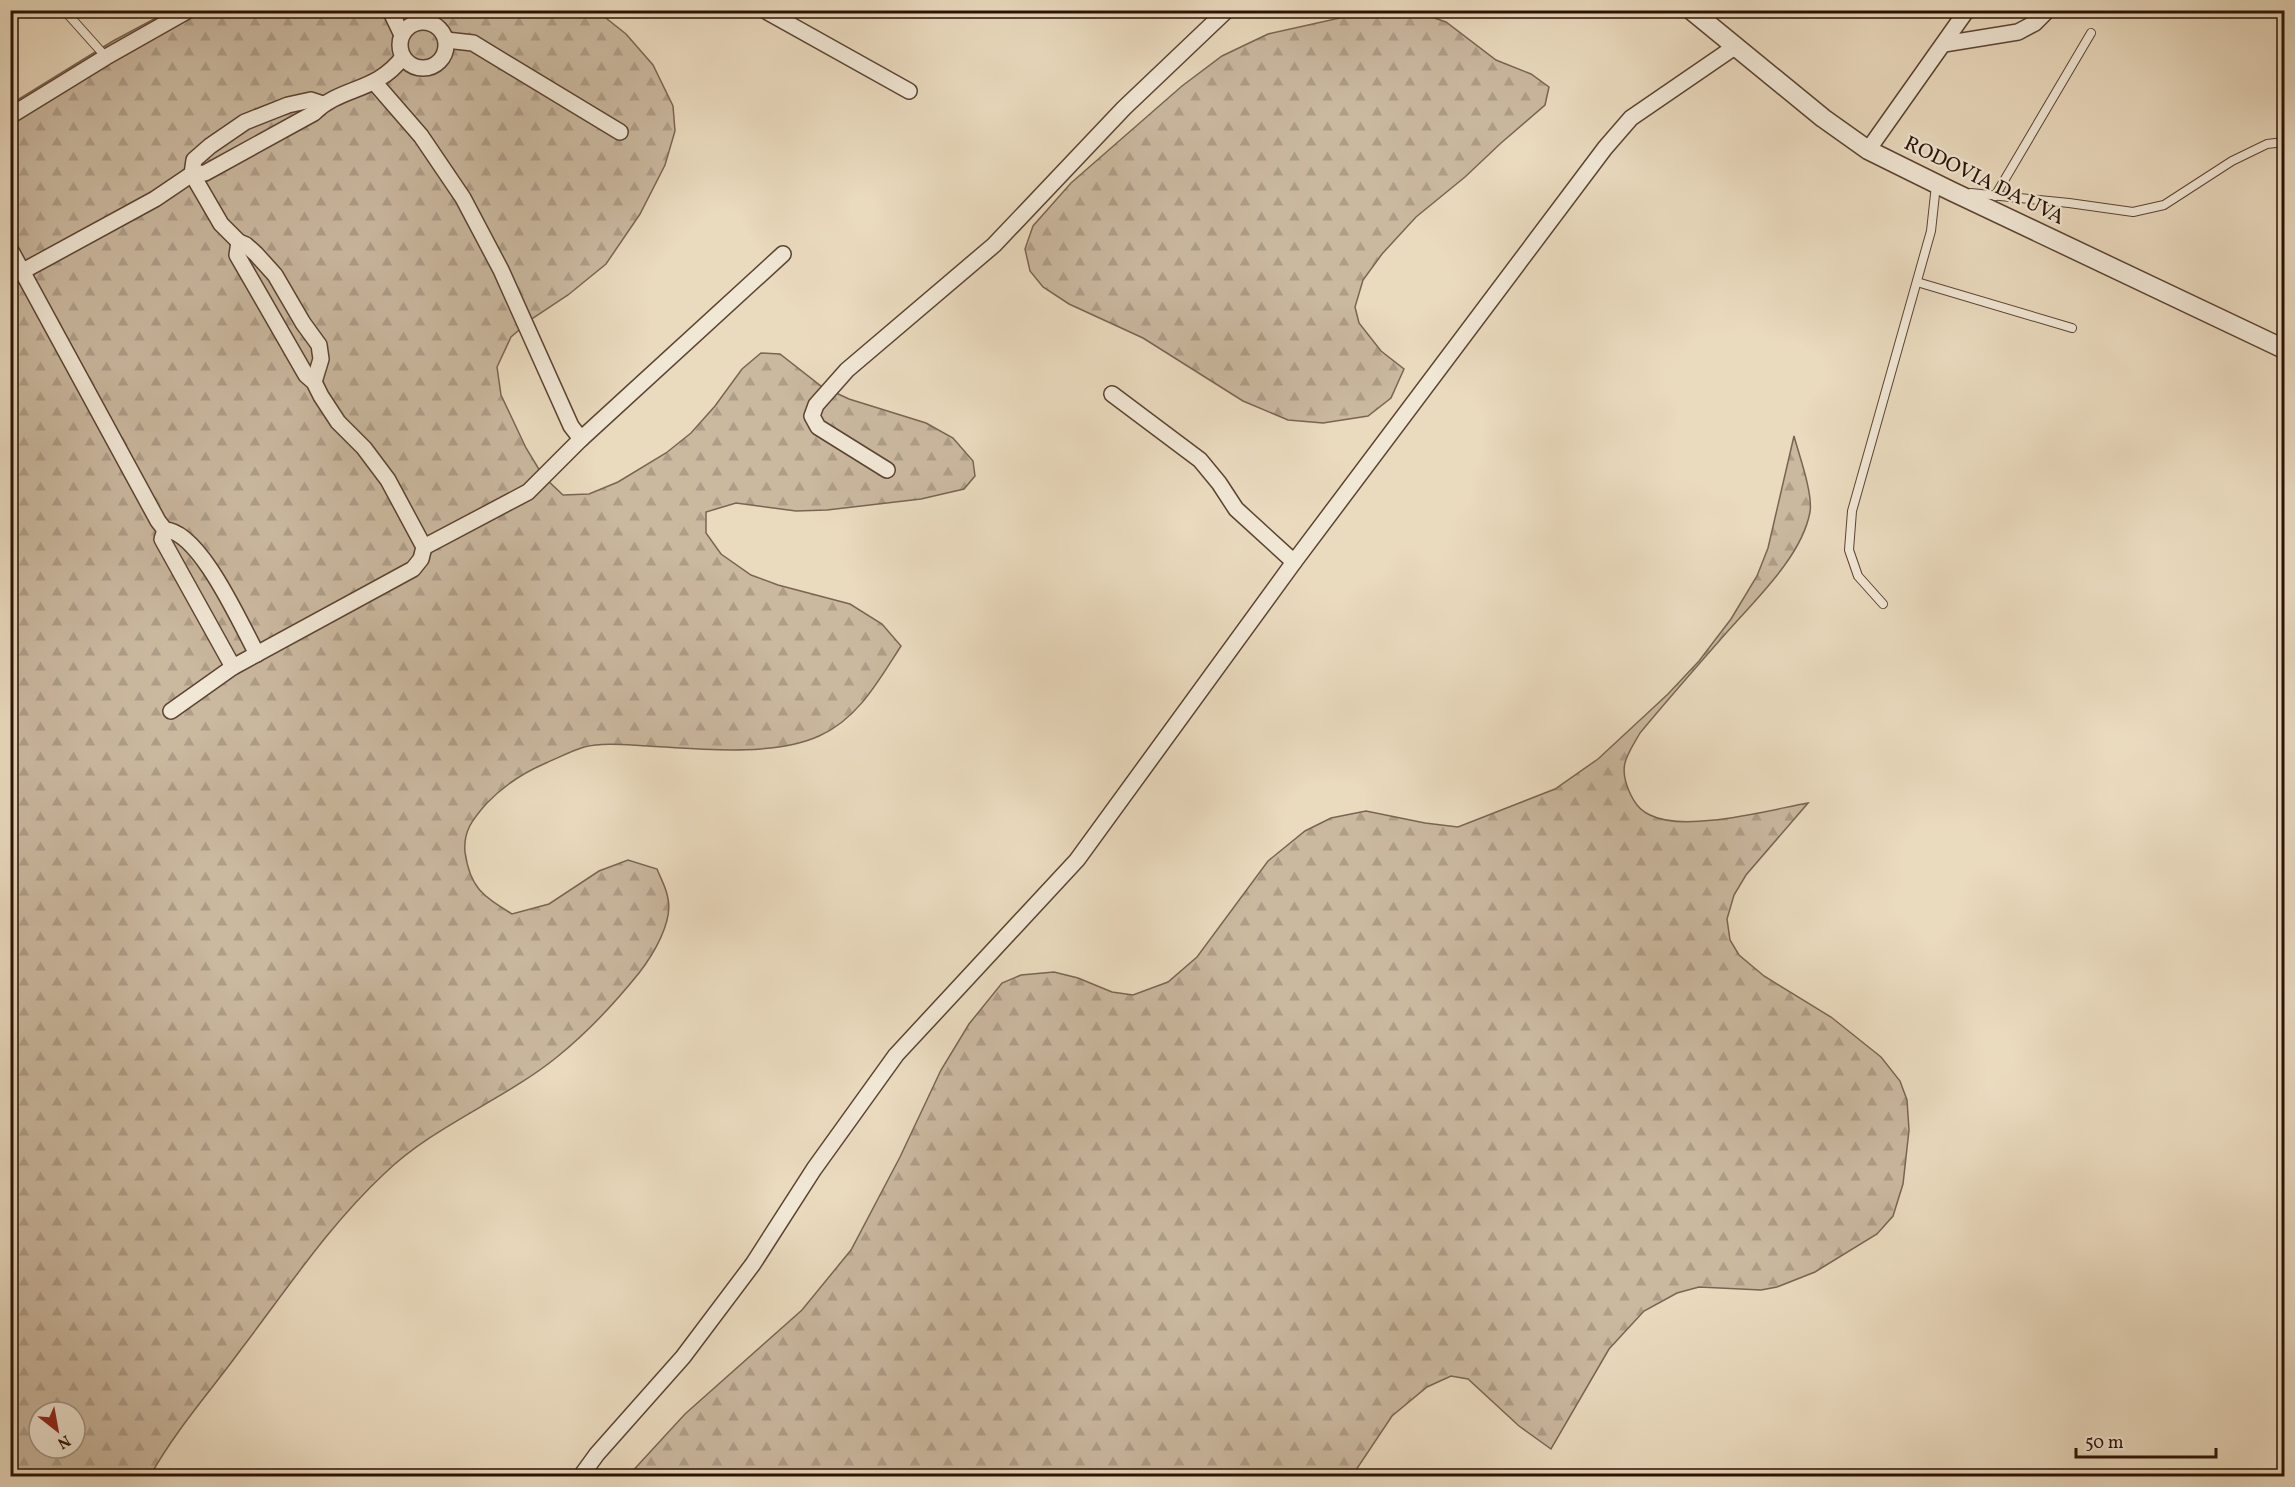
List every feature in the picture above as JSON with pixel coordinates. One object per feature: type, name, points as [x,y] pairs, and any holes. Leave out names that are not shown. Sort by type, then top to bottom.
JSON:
[{"type":"street","points":[[10,116],[106,57],[189,10]]},
{"type":"street","points":[[390,10],[402,35]]},
{"type":"street","points":[[435,10],[442,34],[444,54],[435,65],[421,68],[407,62],[403,57],[400,42],[402,35],[406,29],[418,22],[426,21],[442,34],[473,43],[620,132]]},
{"type":"street","points":[[764,10],[909,91]]},
{"type":"street","points":[[887,471],[818,428],[812,416],[816,405],[848,370],[994,245],[1124,108],[1227,10]]},
{"type":"street","name":"RODOVIA DA UVA","points":[[1691,10],[1823,118],[1868,150],[2284,349]]},
{"type":"street","points":[[1868,150],[1967,10]]},
{"type":"street","points":[[1944,44],[2018,32],[2035,23],[2048,10]]},
{"type":"street","points":[[581,1476],[597,1454],[683,1356],[753,1264],[814,1169],[896,1055],[1077,860],[1294,562],[1605,148],[1631,118],[1736,46]]},
{"type":"street","points":[[22,271],[156,199],[192,174],[205,173],[314,113],[323,104],[375,83],[393,70],[403,57]]},
{"type":"street","points":[[375,83],[420,136],[463,198],[501,270],[571,426],[581,439]]},
{"type":"street","points":[[314,382],[321,359],[319,345],[303,323],[275,275],[256,254],[246,245],[238,242],[222,224],[192,174],[194,160],[218,139],[245,122],[288,105],[311,100],[323,104]]},
{"type":"street","points":[[171,711],[233,667],[413,569],[421,559],[424,547],[388,480],[364,448],[329,410],[314,382],[306,375],[237,255],[238,242]]},
{"type":"street","points":[[10,249],[165,530]]},
{"type":"street","points":[[424,547],[528,492],[581,439],[783,254]]},
{"type":"street","points":[[1112,394],[1200,460],[1220,483],[1236,509],[1294,562]]},
{"type":"street","points":[[165,530],[173,530],[203,557],[257,654]]},
{"type":"street","points":[[165,530],[162,539],[233,667]]},
{"type":"lane","points":[[64,10],[106,57]]},
{"type":"lane","points":[[1995,196],[2091,33]]},
{"type":"lane","points":[[1883,604],[1858,576],[1849,550],[1852,512],[1944,188],[1995,196],[2069,202],[2133,212],[2164,205],[2232,161],[2267,144],[2284,142]]},
{"type":"lane","points":[[1917,282],[2072,328]]},
{"type":"green space","points":[[169,11],[597,11],[626,34],[653,65],[673,106],[675,131],[665,165],[640,214],[606,264],[511,337],[497,367],[501,395],[526,448],[543,476],[563,495],[589,494],[618,482],[666,453],[691,433],[715,406],[742,369],[761,353],[780,354],[821,386],[849,399],[926,423],[953,438],[973,461],[975,476],[964,489],[921,499],[827,510],[796,511],[736,503],[706,512],[706,533],[721,554],[751,575],[778,585],[850,604],[882,624],[901,646],[876,685],[856,709],[833,729],[819,736],[780,747],[735,750],[616,744],[592,745],[574,750],[530,771],[506,786],[486,804],[467,832],[465,852],[474,883],[493,902],[512,914],[549,904],[599,871],[628,860],[657,869],[665,888],[669,908],[668,918],[656,948],[620,996],[557,1057],[515,1087],[426,1141],[385,1173],[365,1193],[327,1235],[183,1426],[150,1476],[11,1476],[11,104],[113,41]]},
{"type":"green space","points":[[1371,11],[1414,11],[1446,22],[1496,60],[1531,74],[1549,87],[1545,105],[1465,177],[1416,217],[1382,254],[1363,280],[1355,307],[1359,323],[1381,351],[1404,369],[1391,398],[1368,416],[1323,423],[1288,420],[1243,401],[1143,338],[1069,304],[1043,287],[1030,271],[1025,249],[1033,226],[1071,183],[1182,86],[1222,56],[1268,34]]},
{"type":"green space","points":[[1794,436],[1808,485],[1810,504],[1810,512],[1798,545],[1764,591],[1640,733],[1625,761],[1624,774],[1629,791],[1637,805],[1646,813],[1665,820],[1705,821],[1750,815],[1808,803],[1746,875],[1734,895],[1727,919],[1730,940],[1739,955],[1764,976],[1831,1017],[1881,1057],[1900,1081],[1907,1100],[1909,1130],[1903,1184],[1893,1216],[1877,1234],[1815,1272],[1777,1287],[1761,1290],[1699,1287],[1677,1293],[1644,1311],[1609,1349],[1551,1449],[1519,1426],[1468,1379],[1451,1376],[1427,1387],[1392,1416],[1352,1476],[628,1476],[685,1414],[802,1310],[851,1250],[900,1157],[941,1070],[969,1024],[1002,983],[1021,975],[1054,972],[1078,978],[1112,992],[1133,995],[1168,982],[1197,957],[1268,861],[1305,831],[1331,818],[1366,811],[1458,827],[1555,789],[1598,759],[1668,694],[1699,661],[1731,619],[1757,576],[1768,548]]}]
